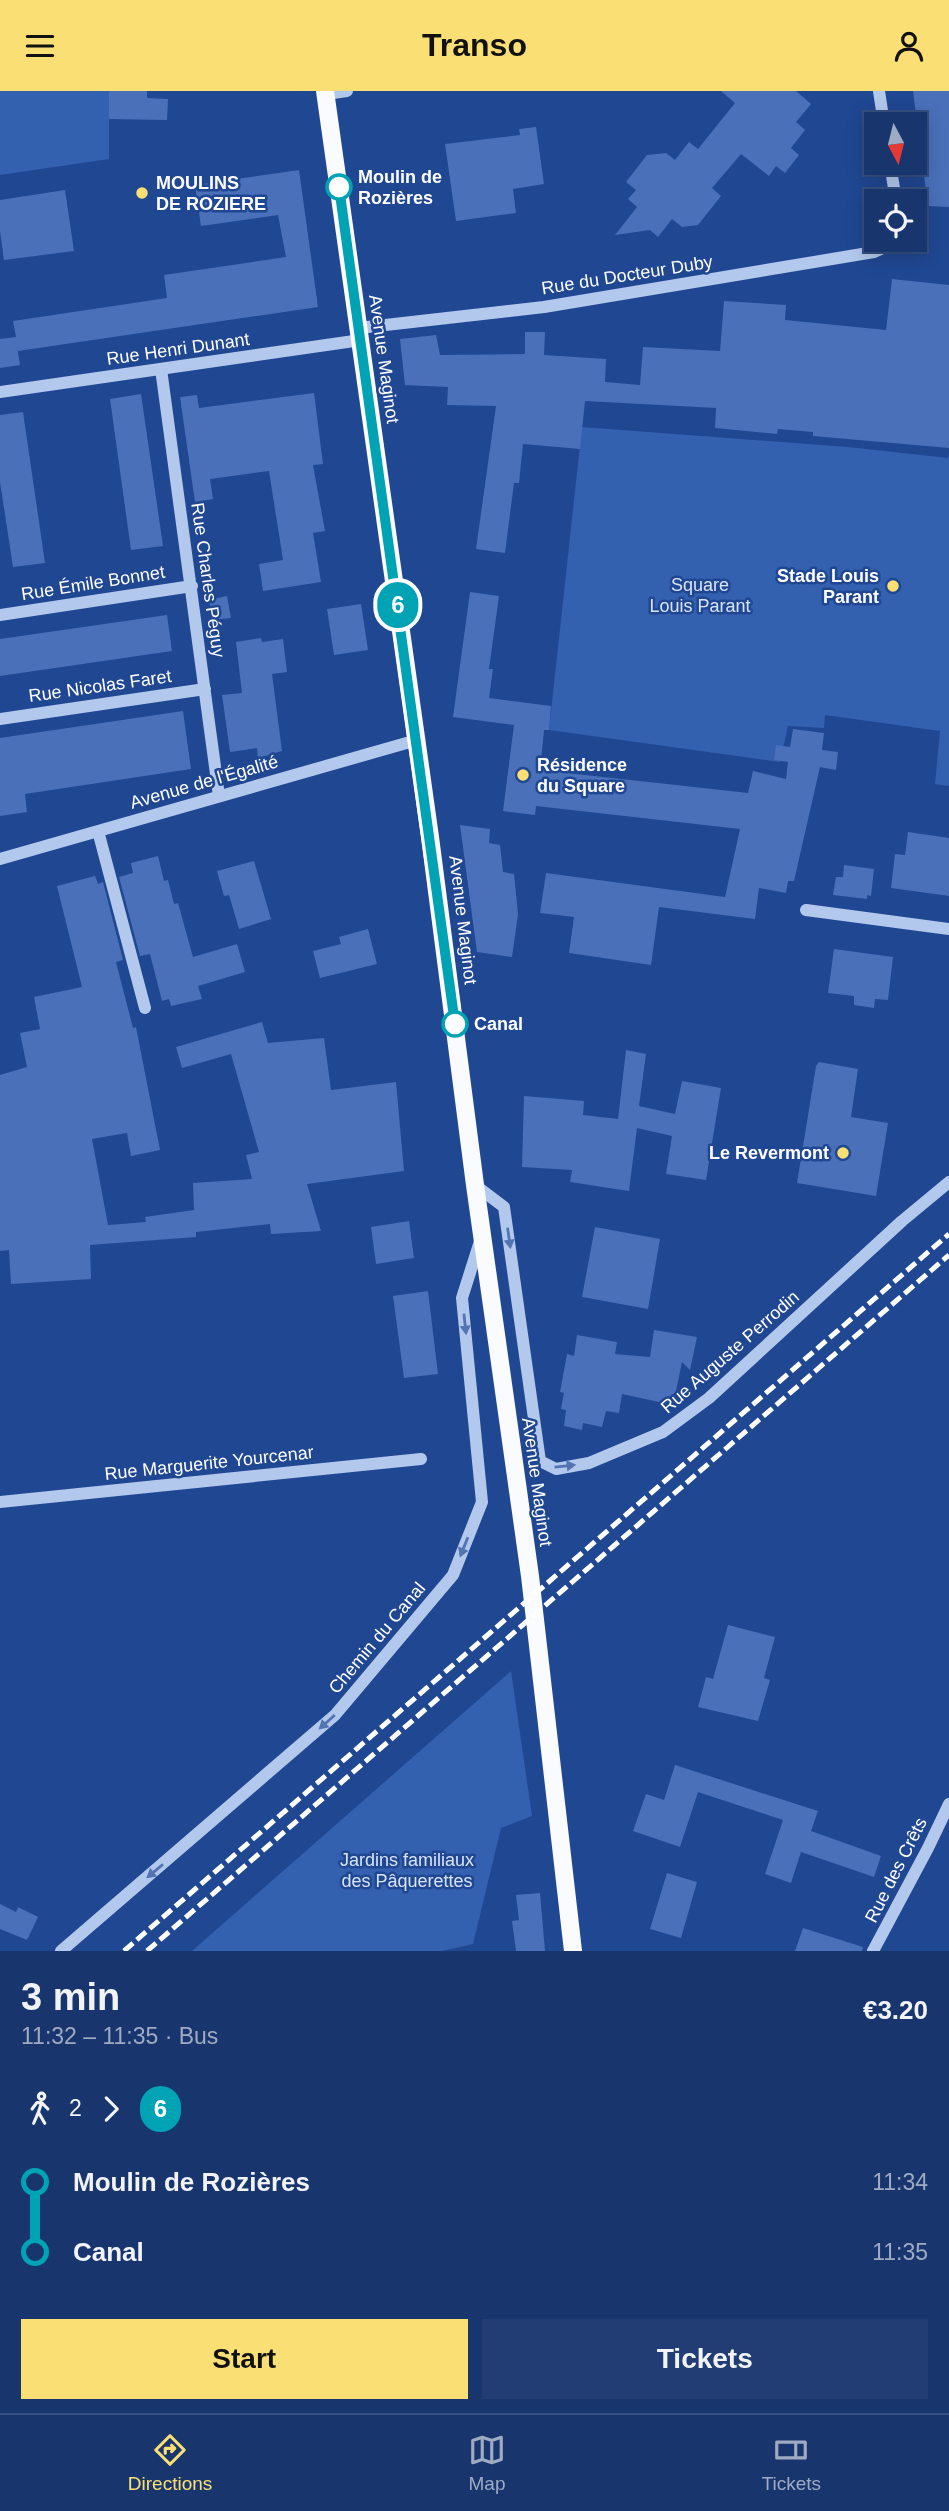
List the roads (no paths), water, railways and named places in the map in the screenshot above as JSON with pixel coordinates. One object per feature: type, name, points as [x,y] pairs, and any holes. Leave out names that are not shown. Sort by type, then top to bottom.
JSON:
[{"type":"main road","name":"Avenue Maginot","points":[[326,93],[530,1576],[573,1951]]},
{"type":"street","points":[[326,93],[347,91]]},
{"type":"street","points":[[879,91],[882,112]]},
{"type":"street","name":"Rue du Docteur Duby","points":[[360,334],[557,305],[874,252]]},
{"type":"street","name":"Rue Henri Dunant","points":[[0,392],[161,369],[360,334]]},
{"type":"street","name":"Rue Charles Péguy","points":[[161,369],[219,796]]},
{"type":"street","name":"Rue Émile Bonnet","points":[[0,615],[191,586]]},
{"type":"street","name":"Rue Nicolas Faret","points":[[0,719],[205,689]]},
{"type":"street","name":"Avenue de l'Égalité","points":[[0,859],[417,740]]},
{"type":"street","points":[[98,831],[145,1008]]},
{"type":"street","points":[[806,911],[949,929]]},
{"type":"street","name":"Rue Auguste Perrodin","points":[[475,1185],[504,1207],[540,1461],[556,1469],[589,1463],[663,1432],[709,1398],[902,1221],[949,1182]]},
{"type":"street","name":"Chemin du Canal","points":[[61,1951],[335,1715],[453,1575],[482,1502],[462,1298],[482,1234]]},
{"type":"street","name":"Rue Marguerite Yourcenar","points":[[0,1502],[421,1459]]},
{"type":"street","name":"Rue des Crêts","points":[[873,1951],[949,1804]]},
{"type":"railway","points":[[124,1951],[949,1234]]},
{"type":"railway","points":[[147,1951],[949,1255]]},
{"type":"place","name":"Moulin de Rozières","points":[[339,187]]},
{"type":"place","name":"MOULINS DE ROZIERE","points":[[142,193]]},
{"type":"place","name":"Stade Louis Parant","points":[[893,586]]},
{"type":"place","name":"Résidence du Square","points":[[523,775]]},
{"type":"place","name":"Canal","points":[[455,1024]]},
{"type":"place","name":"Le Revermont","points":[[843,1153]]},
{"type":"park label","name":"Square Louis Parant","points":[[700,596]]},
{"type":"park label","name":"Jardins familiaux des Pâquerettes","points":[[407,1870]]}]
